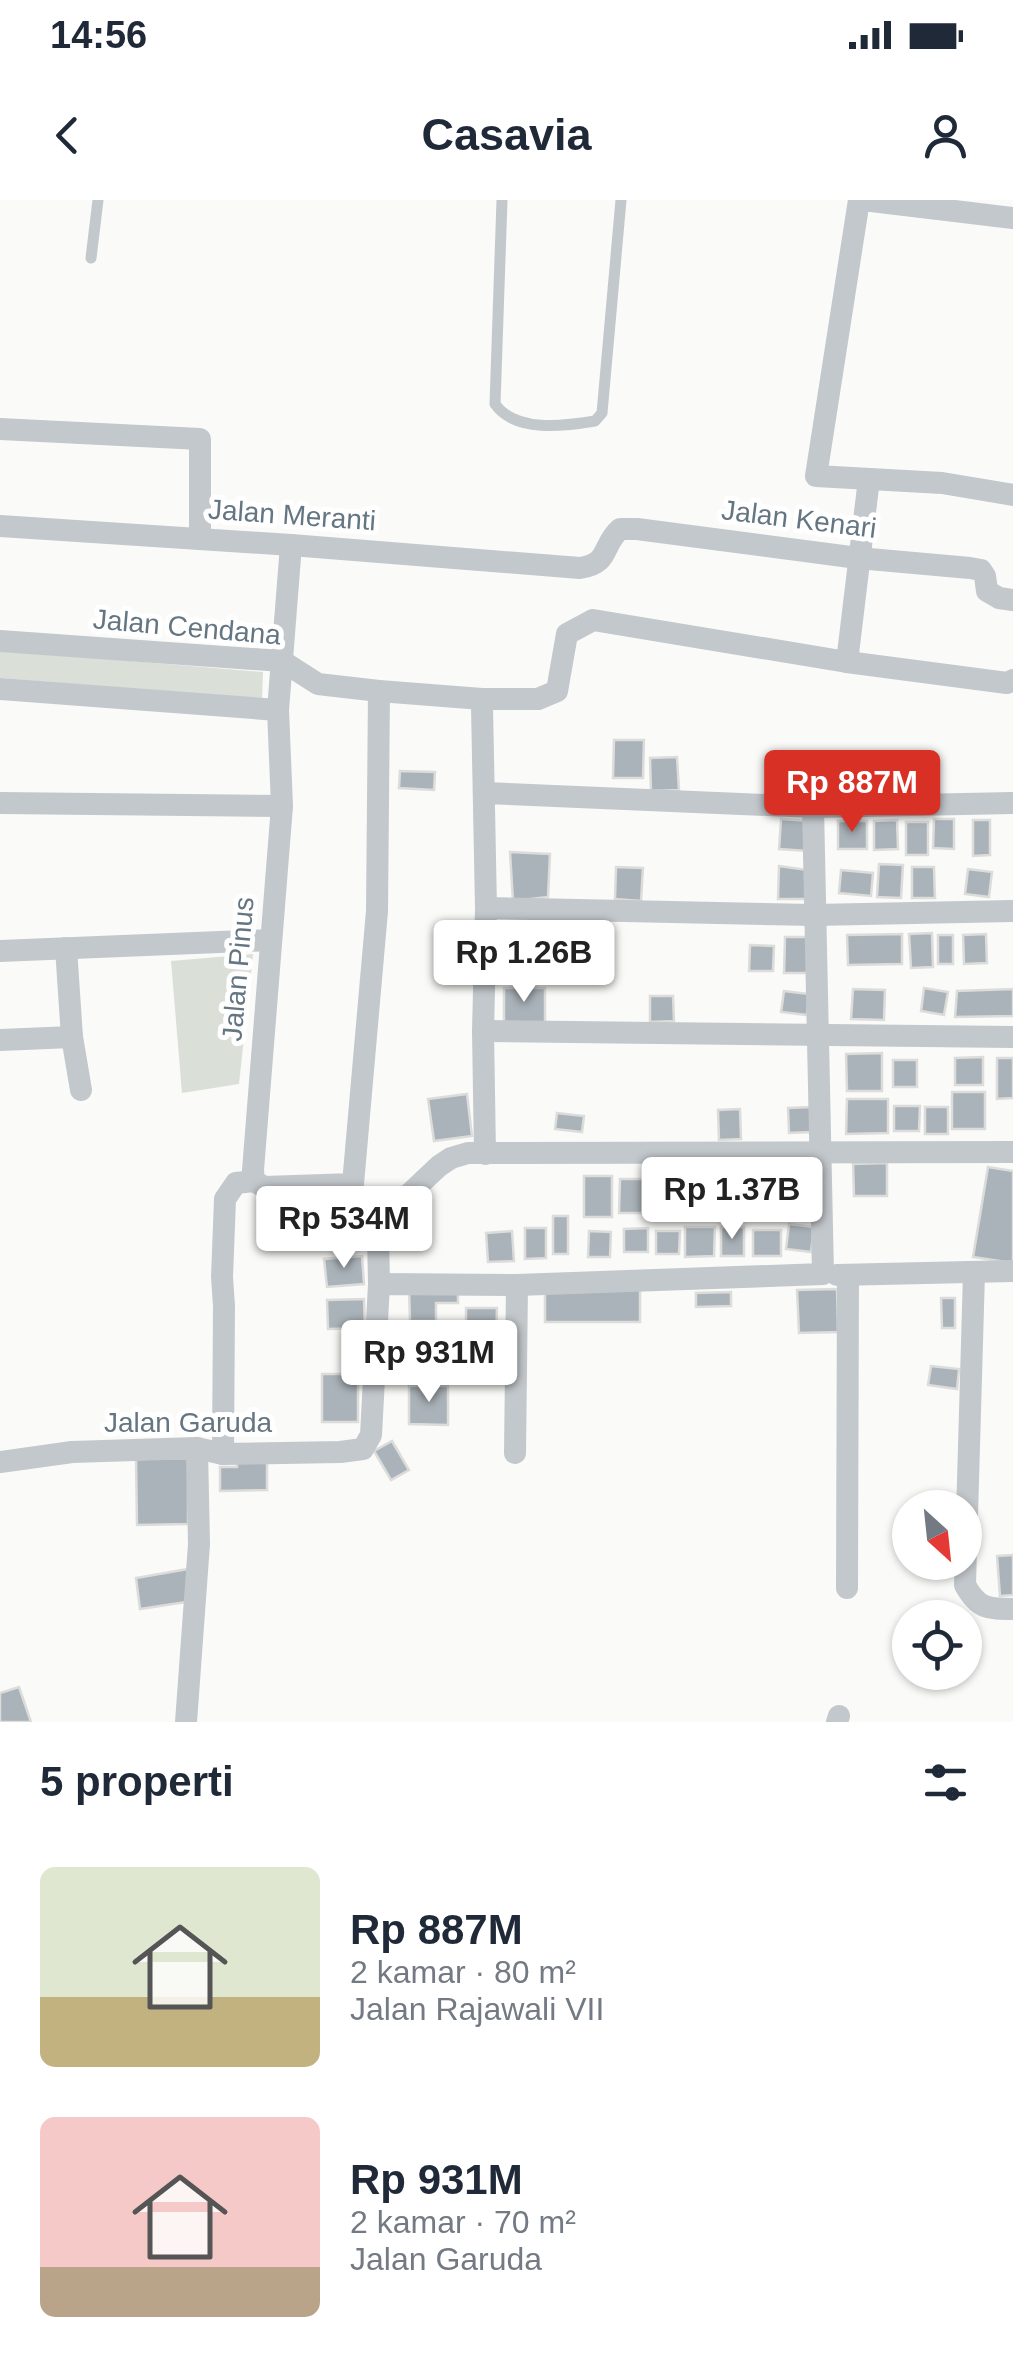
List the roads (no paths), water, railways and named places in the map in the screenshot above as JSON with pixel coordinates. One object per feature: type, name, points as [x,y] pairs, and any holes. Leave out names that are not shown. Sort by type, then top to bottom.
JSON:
[{"type":"street","points":[[1013,218],[861,200],[816,476],[942,483],[1013,494]]},
{"type":"street","points":[[0,429],[200,439],[200,539]]},
{"type":"street","points":[[869,479],[847,662],[1006,683],[1013,680]]},
{"type":"street","name":"Jalan Meranti","points":[[0,526],[291,544],[580,568]]},
{"type":"street","name":"Jalan Kenari","points":[[580,568],[594,566],[604,557],[610,538],[620,529],[637,529],[981,570],[987,591],[1013,600]]},
{"type":"street","name":"Jalan Pinus","points":[[254,1180],[282,806],[278,710],[291,544]]},
{"type":"street","name":"Jalan Cendana","points":[[0,641],[282,661],[318,684],[482,702],[538,699],[558,690],[567,634],[593,620],[847,662]]},
{"type":"street","points":[[0,689],[278,710]]},
{"type":"street","points":[[223,1454],[225,1199],[236,1183],[254,1180],[264,1187],[353,1184],[377,912],[379,690]]},
{"type":"street","points":[[482,702],[486,1154]]},
{"type":"street","points":[[484,793],[813,807],[1013,803]]},
{"type":"street","points":[[0,803],[282,806]]},
{"type":"street","points":[[813,807],[823,1274]]},
{"type":"street","points":[[486,908],[814,915],[1013,910]]},
{"type":"street","points":[[0,951],[270,940]]},
{"type":"street","points":[[66,948],[72,1038],[81,1090]]},
{"type":"street","points":[[483,1031],[1013,1037]]},
{"type":"street","points":[[0,1040],[72,1038]]},
{"type":"street","points":[[1013,1152],[468,1153],[439,1166],[404,1199],[378,1235],[379,1284],[517,1286],[1013,1271]]},
{"type":"street","points":[[974,1272],[965,1586],[972,1599],[987,1609],[1013,1610]]},
{"type":"street","points":[[847,1588],[848,1275]]},
{"type":"street","name":"Jalan Garuda","points":[[0,1462],[72,1452],[198,1448],[223,1454],[363,1449],[371,1435],[379,1284]]},
{"type":"street","points":[[515,1453],[517,1286]]},
{"type":"street","points":[[186,1722],[200,1544],[198,1448]]},
{"type":"lane","points":[[91,258],[98,200]]},
{"type":"lane","points":[[502,200],[495,404],[516,421],[542,425],[595,421],[602,413],[621,200]]}]
